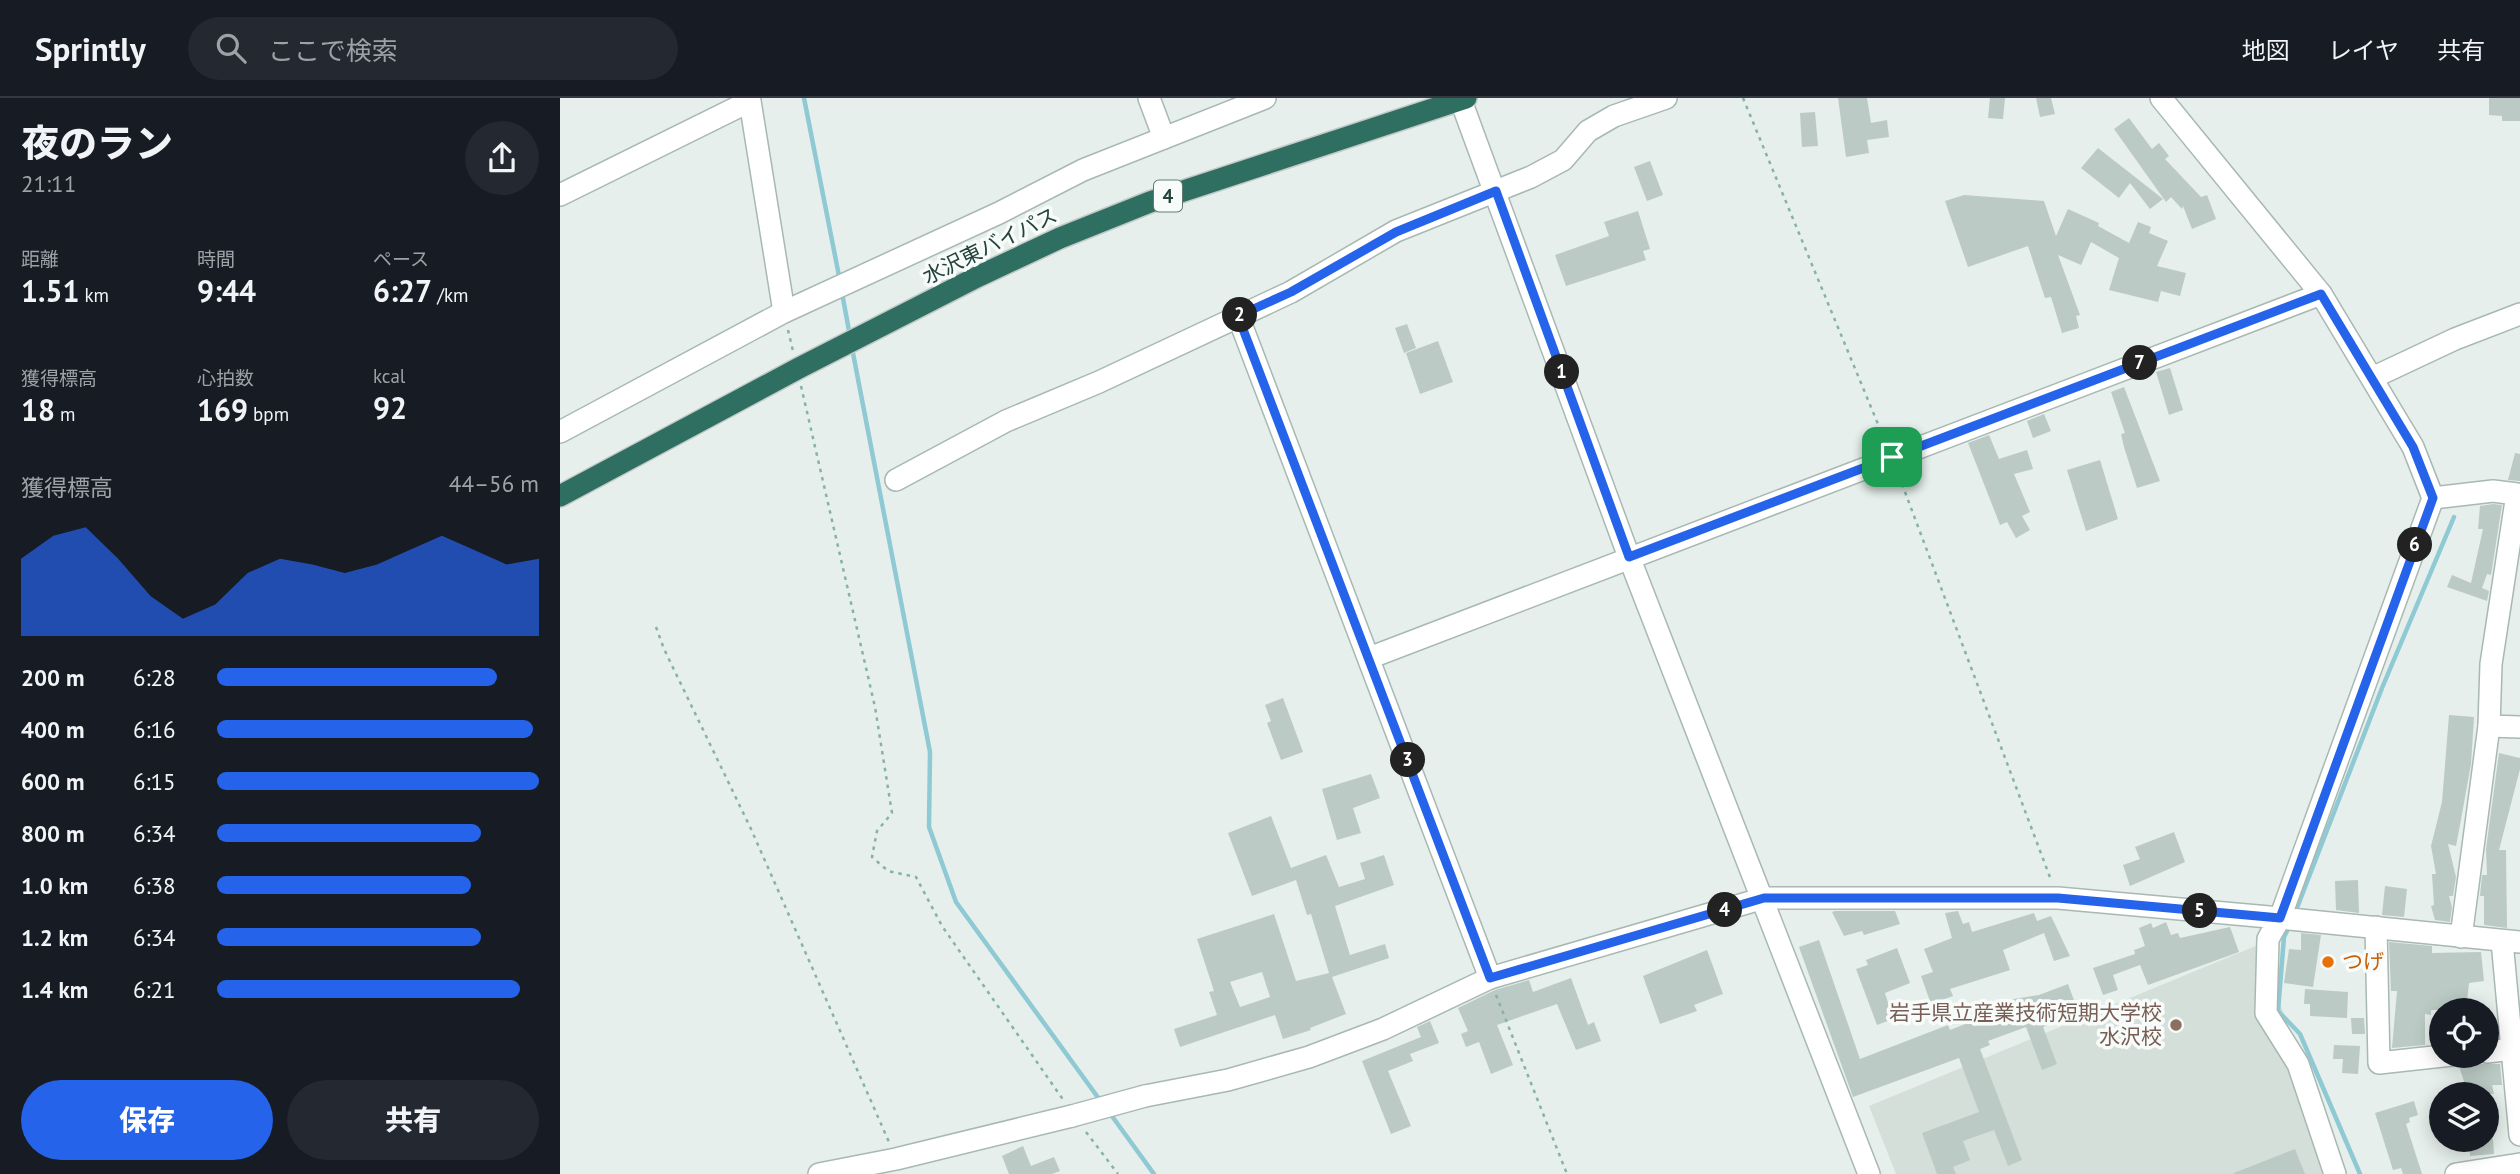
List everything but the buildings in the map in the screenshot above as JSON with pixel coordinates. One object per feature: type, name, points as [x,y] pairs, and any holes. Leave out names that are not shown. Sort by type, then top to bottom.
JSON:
[{"type":"highway","name":"水沢東バイパス","points":[[560,496],[989,271],[1150,202],[1462,99]]},
{"type":"street","points":[[1149,98],[1164,138]]},
{"type":"street","points":[[560,432],[784,312],[869,275],[1083,170],[1265,98]]},
{"type":"street","points":[[896,480],[1006,421],[1099,382],[1291,292],[1396,232],[1531,177],[1563,160],[1588,131],[1614,116],[1666,98]]},
{"type":"street","points":[[2161,98],[2321,294],[2413,447],[2433,498],[2280,918],[2269,939],[2266,1013],[2298,1064],[2335,1174]]},
{"type":"street","points":[[1462,99],[1629,557],[1764,898],[1869,1174]]},
{"type":"street","points":[[560,195],[750,101],[784,312]]},
{"type":"street","points":[[1369,658],[2321,294]]},
{"type":"street","points":[[2372,378],[2455,339],[2520,314]]},
{"type":"street","points":[[1238,316],[1490,978]]},
{"type":"street","points":[[2433,498],[2493,491],[2517,495],[2491,664],[2490,726],[2461,937]]},
{"type":"street","points":[[2490,726],[2520,727]]},
{"type":"street","points":[[819,1174],[1075,1117],[1146,1096],[1228,1080],[1309,1057],[1383,1028],[1490,978],[1764,898],[2058,898],[2511,941],[2512,1049],[2520,1135]]},
{"type":"street","points":[[2376,928],[2379,1063],[2429,1058]]},
{"type":"street","points":[[2499,1051],[2512,1049]]},
{"type":"street","points":[[2456,1174],[2520,1164]]},
{"type":"path","points":[[1743,98],[1892,457],[2058,898]]},
{"type":"path","points":[[784,312],[875,707],[892,813],[877,831],[872,857],[887,872],[916,877],[942,926],[1118,1174]]},
{"type":"path","points":[[656,627],[664,649],[751,829],[896,1159]]},
{"type":"path","points":[[1490,978],[1567,1174]]},
{"type":"shaded area","name":"岩手県立産業技術短期大学校 水沢校","points":[[2258,945],[2344,1174],[1896,1174],[1869,1106]]},
{"type":"waterway","points":[[804,98],[840,281]]},
{"type":"waterway","points":[[842,293],[850,336]]},
{"type":"waterway","points":[[852,348],[930,752],[929,827],[956,902],[1102,1103]]},
{"type":"waterway","points":[[2295,913],[2382,688],[2454,517]]},
{"type":"waterway","points":[[2290,925],[2284,937],[2278,1011],[2300,1034],[2360,1174]]},
{"type":"waterway","points":[[1109,1112],[1154,1174]]},
{"type":"place","name":"つげ","points":[[2328,962]]},
{"type":"place","name":"岩手県立産業技術短期大学校 水沢校","points":[[2176,1025]]},
{"type":"route","points":[[1496,191],[1629,557],[1892,457],[2321,294],[2413,447],[2433,498],[2280,918],[2058,898],[1764,898],[1490,978],[1238,316],[1291,292],[1396,232],[1496,191]]}]
